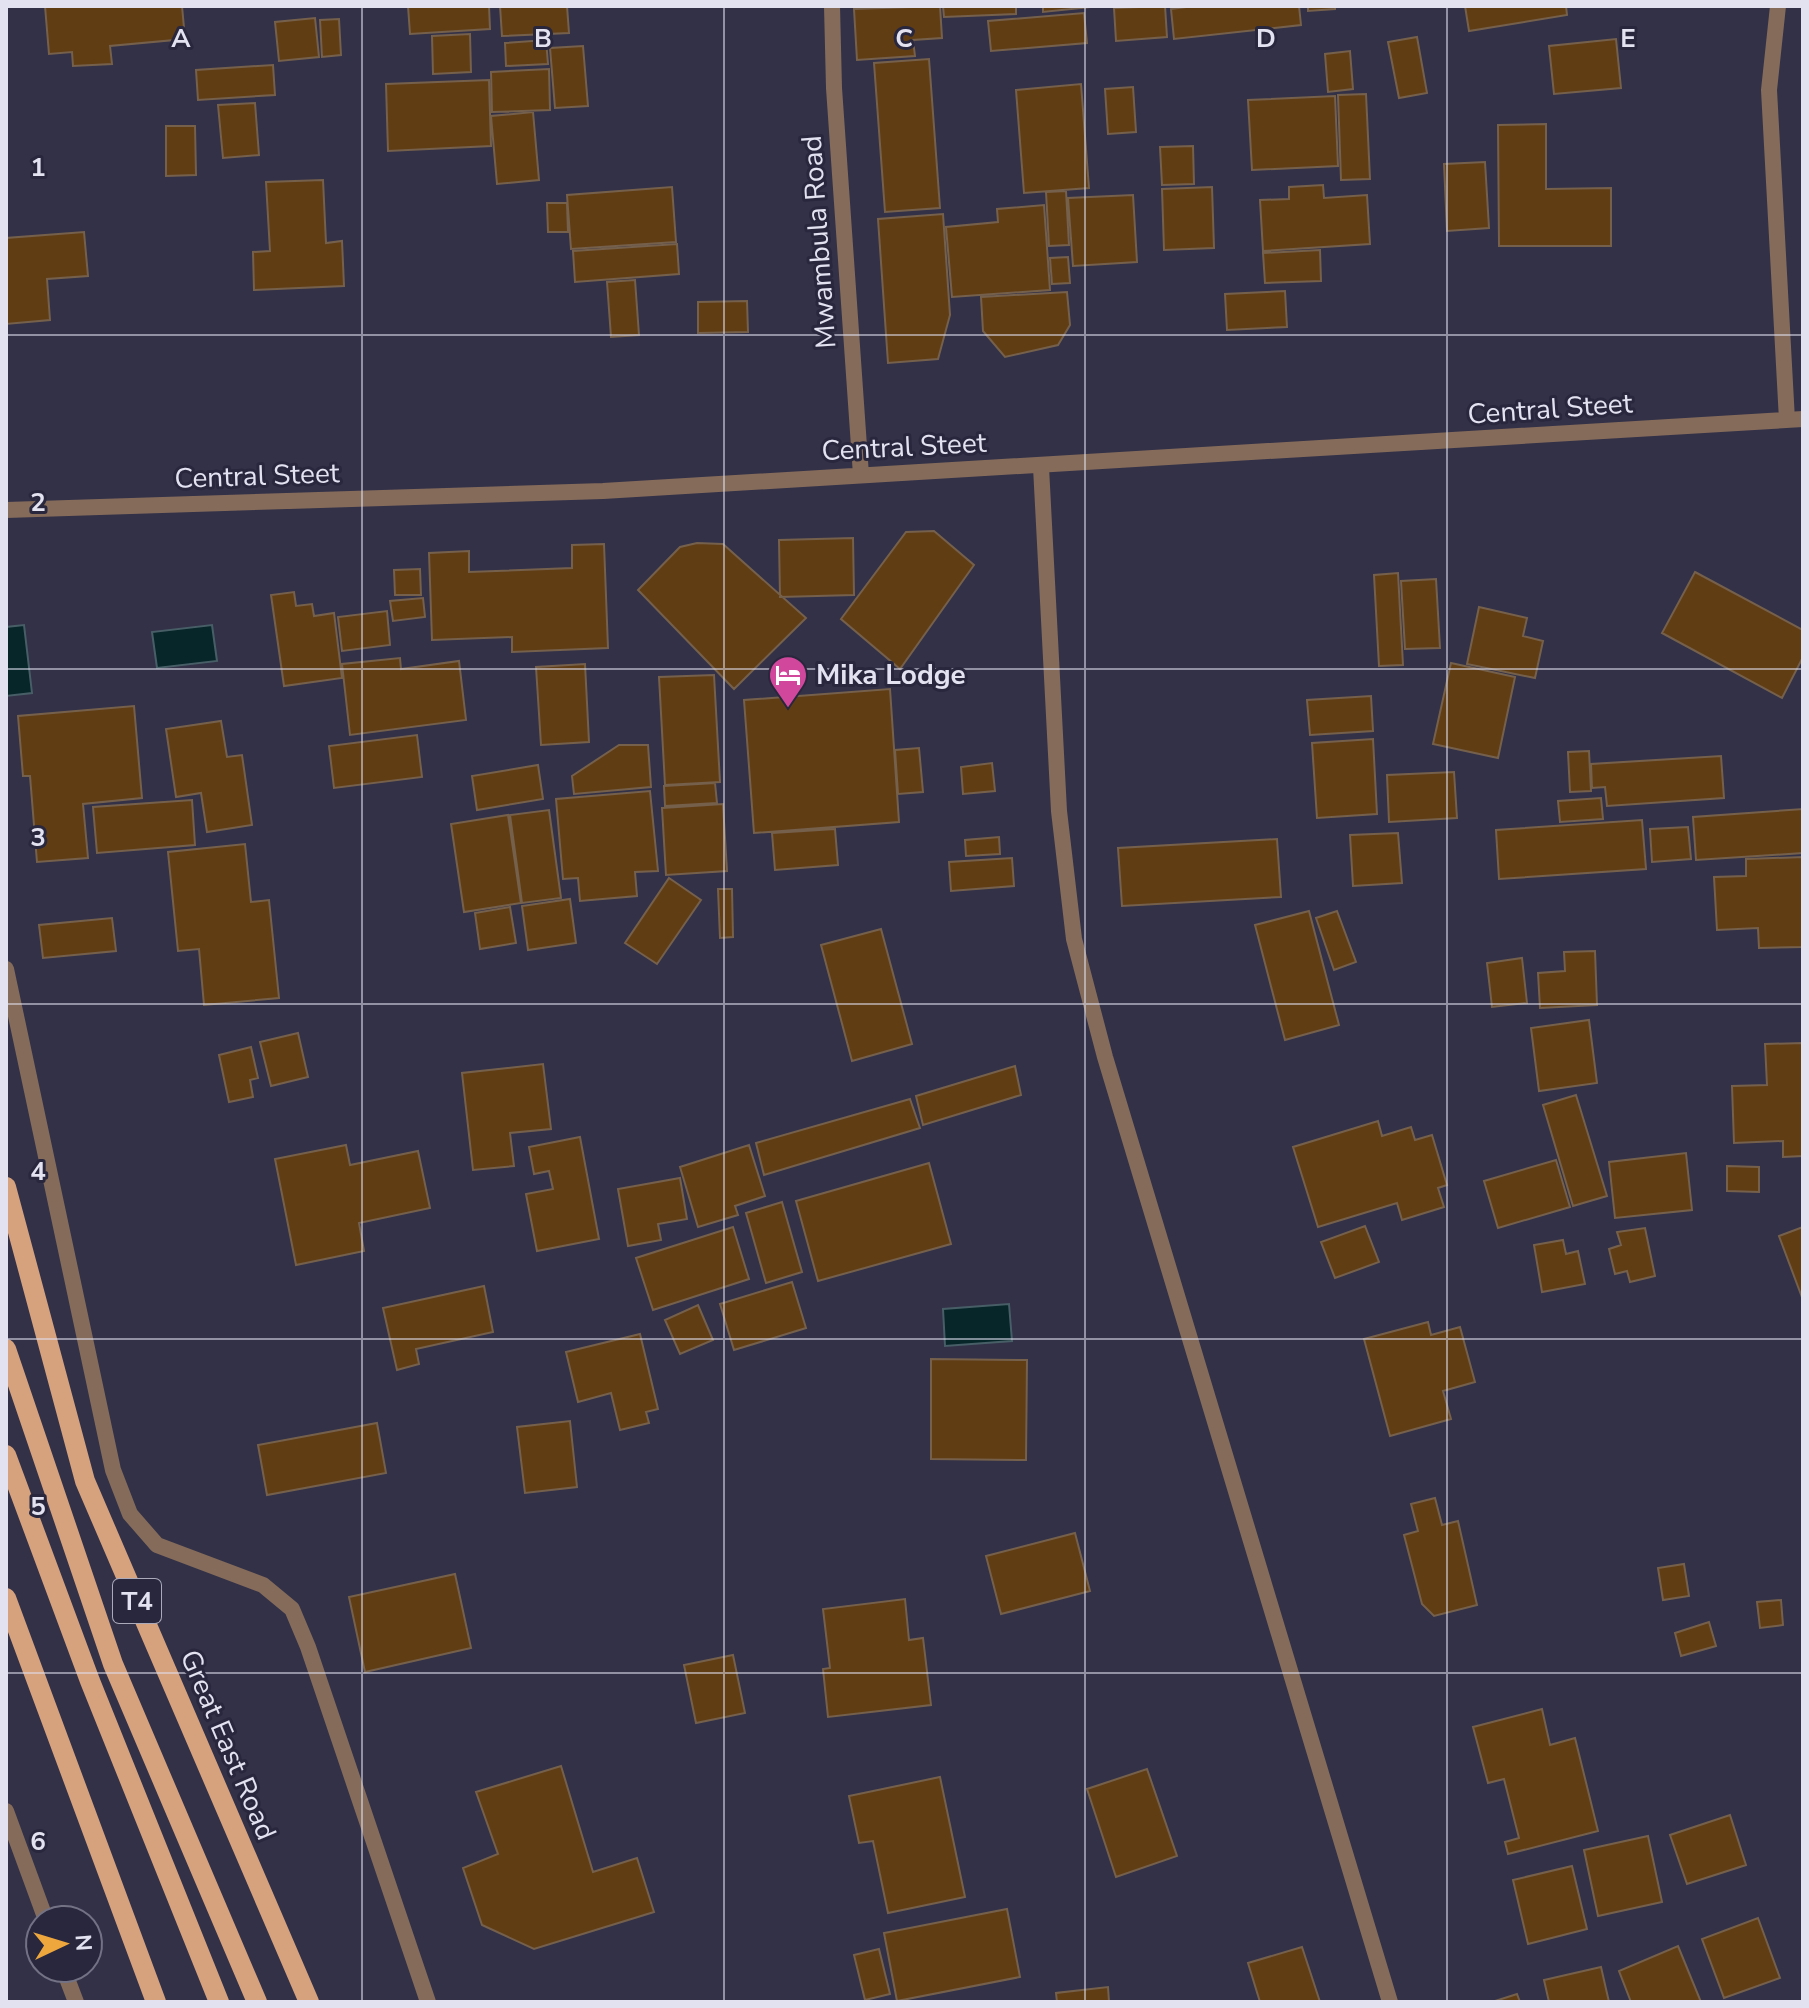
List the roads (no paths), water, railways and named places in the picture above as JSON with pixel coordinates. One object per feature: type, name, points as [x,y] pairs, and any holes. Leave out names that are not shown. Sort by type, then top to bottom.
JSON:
[{"type":"main road","name":"Great East Road","points":[[6,1187],[85,1481],[309,2002]]},
{"type":"main road","name":"T4","points":[[6,1349],[113,1664],[257,2002]]},
{"type":"main road","name":"T4","points":[[6,1455],[90,1681],[219,2002]]},
{"type":"main road","points":[[6,1598],[156,2002]]},
{"type":"street","name":"Mwambula Road","points":[[832,6],[834,88],[861,475]]},
{"type":"street","points":[[1778,6],[1769,90],[1795,420]]},
{"type":"street","name":"Central Steet","points":[[6,510],[603,491],[1795,420]]},
{"type":"street","points":[[1041,467],[1059,811],[1074,939],[1105,1057],[1390,2002]]},
{"type":"street","points":[[6,969],[113,1470],[130,1514],[157,1545],[263,1585],[292,1609],[428,2002]]},
{"type":"street","points":[[6,1811],[40,1904]]},
{"type":"place","name":"Mika Lodge","points":[[788,709]]}]
